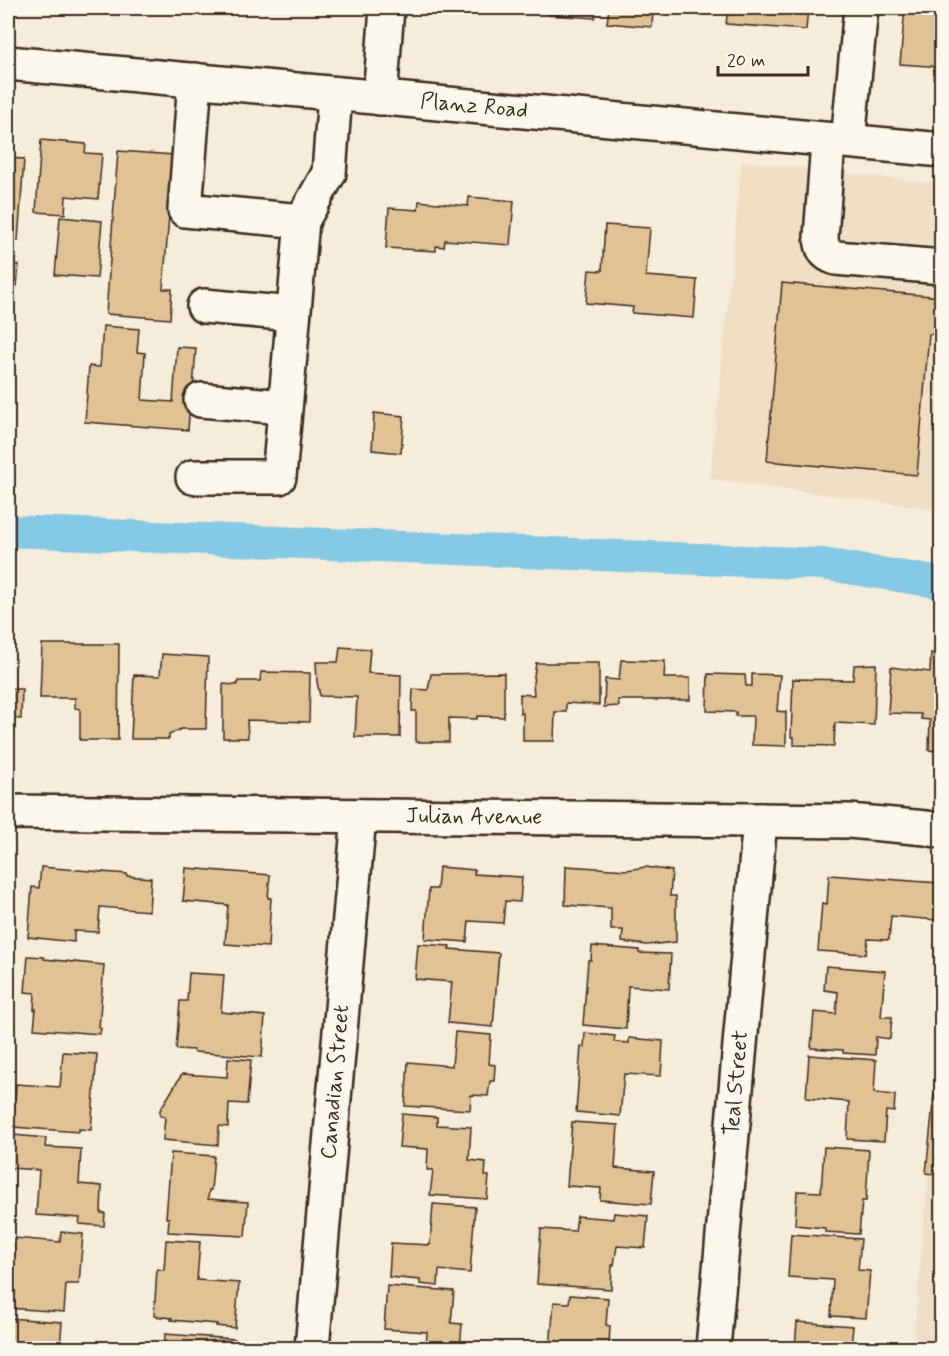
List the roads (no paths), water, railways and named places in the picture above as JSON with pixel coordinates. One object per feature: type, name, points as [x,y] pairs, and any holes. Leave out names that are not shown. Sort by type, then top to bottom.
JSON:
[{"type":"street","points":[[380,98],[387,8]]},
{"type":"street","points":[[861,8],[839,140],[827,156],[821,245],[827,255],[836,258],[942,267]]},
{"type":"street","name":"Planz Road","points":[[8,63],[942,150]]},
{"type":"street","points":[[195,80],[185,210],[302,221]]},
{"type":"street","points":[[193,477],[279,477],[302,221],[329,173],[335,94]]},
{"type":"street","points":[[204,306],[293,314]]},
{"type":"street","points":[[201,400],[285,407]]},
{"type":"street","name":"Julian Avenue","points":[[8,812],[849,821],[942,831]]},
{"type":"street","name":"Canadian Street","points":[[312,1348],[359,816]]},
{"type":"street","name":"Teal Street","points":[[713,1348],[760,820]]},
{"type":"waterway","points":[[8,531],[823,564],[942,583]]}]
